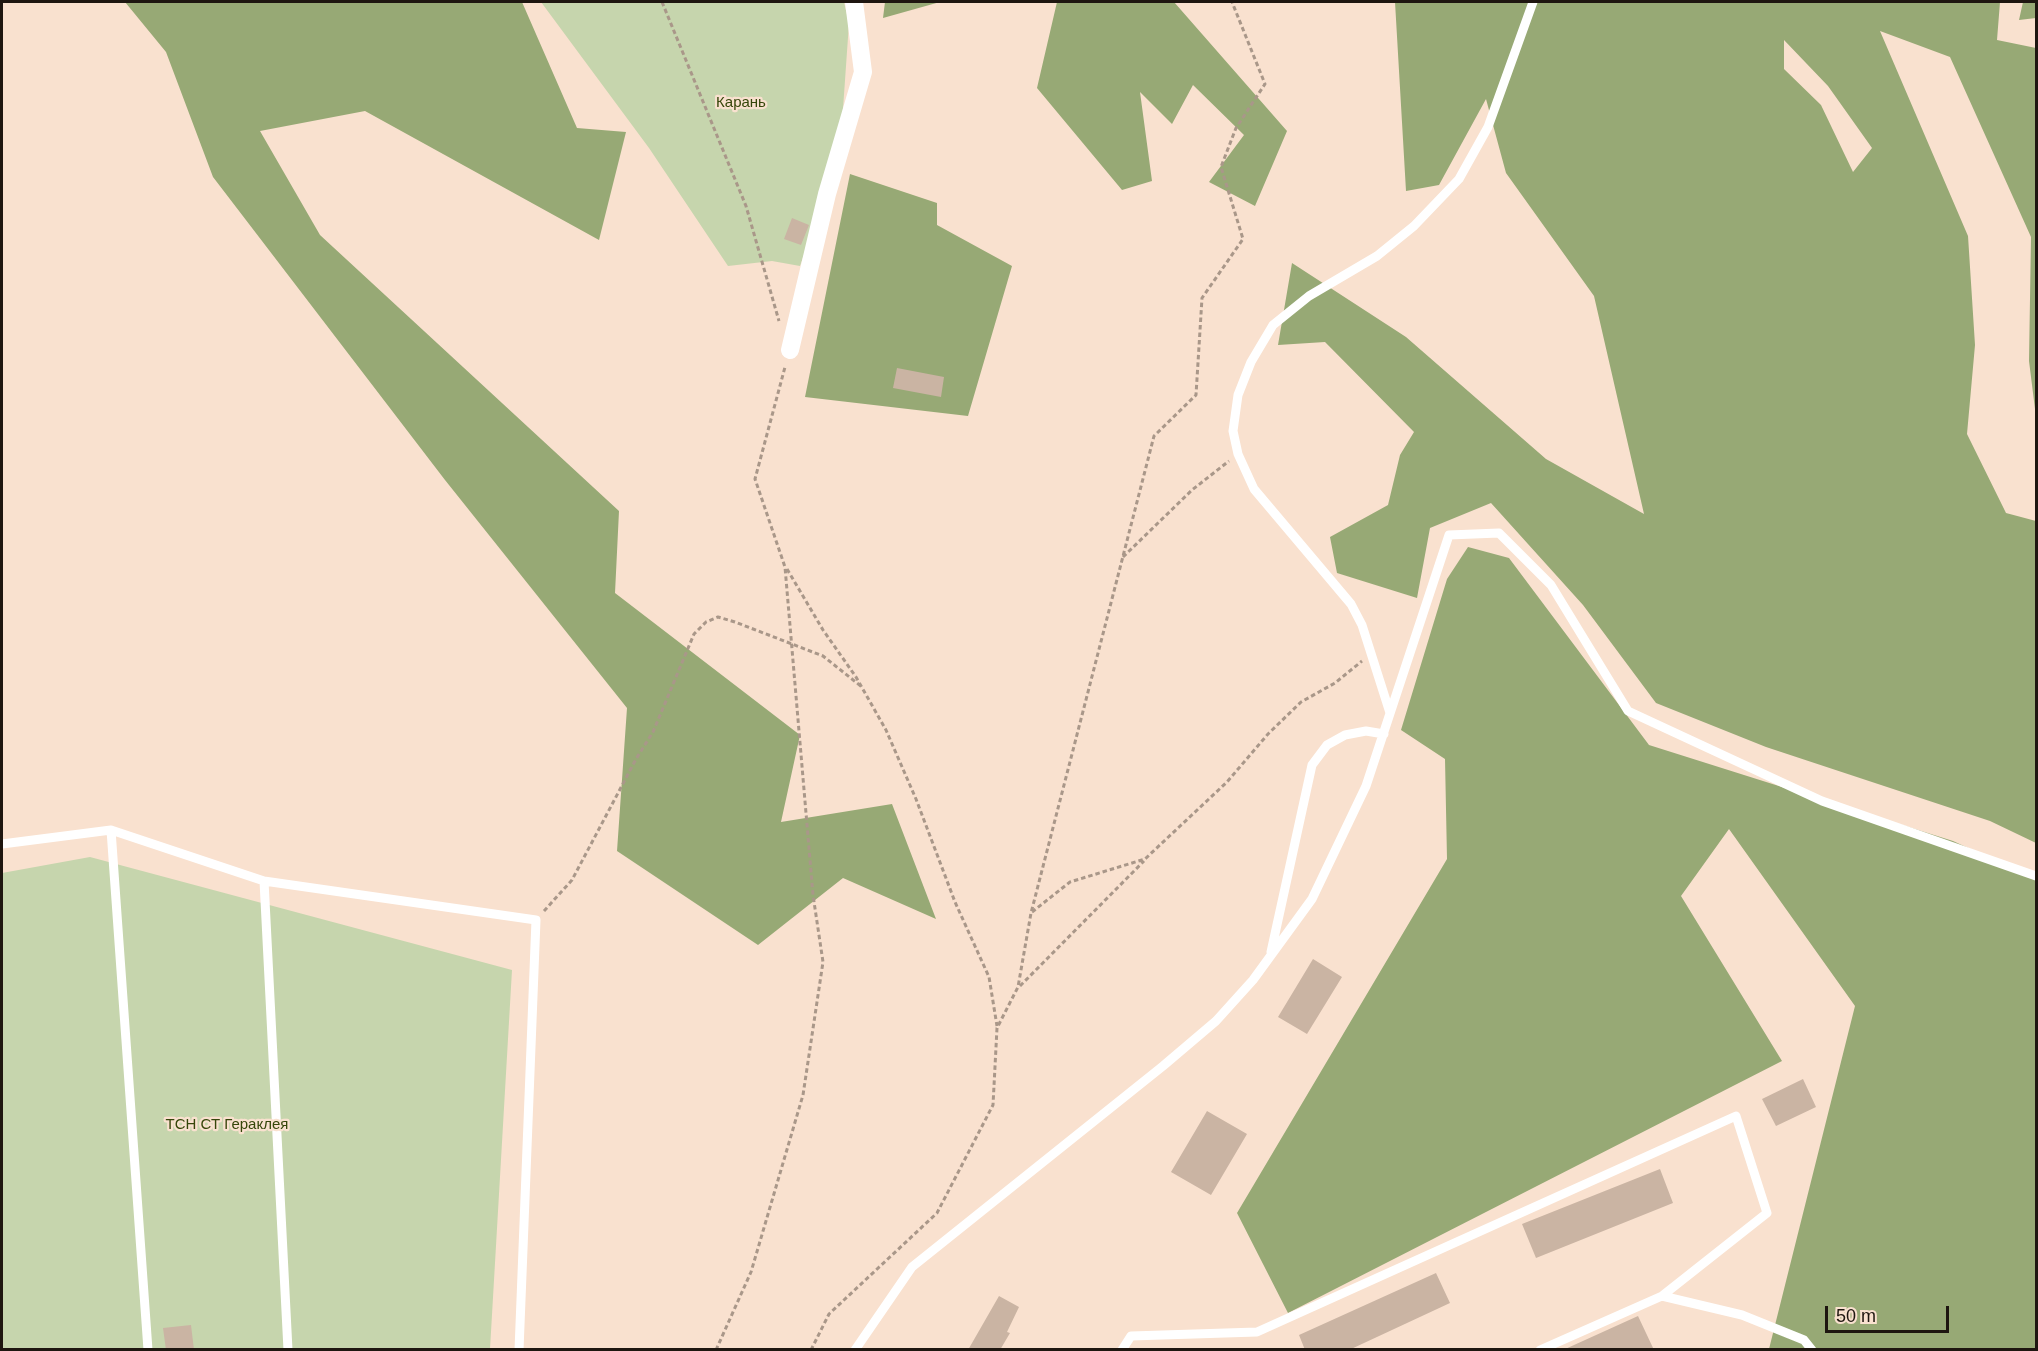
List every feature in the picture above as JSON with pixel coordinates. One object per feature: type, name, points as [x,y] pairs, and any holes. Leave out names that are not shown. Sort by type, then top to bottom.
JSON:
[{"type":"street","points":[[789,350],[827,194],[863,72],[854,2]]},
{"type":"lane","points":[[1390,713],[1362,625],[1351,604],[1254,489],[1238,454],[1233,431],[1238,395],[1251,362],[1273,325],[1309,296],[1377,256],[1414,226],[1459,179],[1488,127],[1533,2]]},
{"type":"lane","points":[[855,1350],[912,1267],[1216,1021],[1253,980],[1312,899],[1365,786],[1449,535],[1499,533],[1551,585],[1628,711],[1822,801],[2037,876]]},
{"type":"lane","points":[[1270,956],[1312,765],[1327,745],[1345,735],[1366,730],[1384,734]]},
{"type":"lane","points":[[2,844],[111,830],[264,881],[536,920],[519,1350]]},
{"type":"lane","points":[[111,830],[148,1350]]},
{"type":"lane","points":[[264,881],[288,1350]]},
{"type":"lane","points":[[1122,1350],[1131,1336],[1257,1332],[1736,1116],[1767,1213],[1662,1296],[1540,1350]]},
{"type":"lane","points":[[1662,1296],[1742,1315],[1804,1340],[1812,1350]]},
{"type":"path","points":[[662,2],[746,206],[789,350],[755,479],[785,567],[823,630],[862,687],[886,730],[916,799],[955,902],[989,977],[997,1028],[993,1105],[937,1214],[829,1314],[811,1350]]},
{"type":"path","points":[[997,1028],[1018,987],[1031,913],[1154,436],[1196,395],[1202,298],[1243,239],[1221,167],[1236,128],[1265,84],[1232,2]]},
{"type":"path","points":[[1123,557],[1192,490],[1238,454]]},
{"type":"path","points":[[716,1350],[751,1272],[803,1095],[823,962],[813,895],[785,567]]},
{"type":"path","points":[[536,920],[572,880],[636,759],[653,732],[694,634],[706,622],[718,618],[735,622],[823,656],[862,687]]},
{"type":"path","points":[[1018,987],[1145,859],[1227,782],[1268,734],[1301,702],[1335,683],[1370,654]]},
{"type":"path","points":[[1031,913],[1070,882],[1145,859]]},
{"type":"green space","points":[[125,2],[522,2],[577,128],[626,132],[599,240],[365,111],[260,131],[320,235],[619,511],[615,593],[800,735],[781,822],[892,804],[936,919],[843,878],[758,945],[617,851],[627,708],[445,480],[213,177],[166,52]]},
{"type":"green space","name":"Карань","points":[[541,2],[844,2],[849,23],[840,152],[800,266],[772,261],[728,266],[649,148]]},
{"type":"green space","points":[[885,2],[940,2],[883,18]]},
{"type":"green space","points":[[1057,2],[1174,2],[1287,131],[1255,206],[1209,182],[1244,135],[1193,85],[1172,124],[1140,92],[1152,181],[1122,190],[1037,88]]},
{"type":"green space","points":[[1395,2],[2000,2],[1997,40],[2036,48],[2036,417],[2029,361],[2031,237],[1950,57],[1880,31],[1968,236],[1975,345],[1967,434],[2006,513],[2036,521],[2036,843],[1990,821],[1766,747],[1656,703],[1583,605],[1491,503],[1430,528],[1417,598],[1337,573],[1330,537],[1388,505],[1400,455],[1414,432],[1325,342],[1278,345],[1292,263],[1406,337],[1546,459],[1644,514],[1594,296],[1506,173],[1486,99],[1439,185],[1406,191]],"holes":[[[1784,40],[1828,86],[1872,148],[1853,172],[1821,105],[1784,69]]]},
{"type":"green space","points":[[2023,2],[2036,2],[2036,18],[2019,20]]},
{"type":"green space","points":[[850,174],[937,203],[937,225],[1012,266],[968,416],[805,397]]},
{"type":"green space","points":[[1468,547],[1509,558],[1649,745],[1953,841],[2036,879],[2036,1349],[1769,1349],[1855,1006],[1729,829],[1681,896],[1782,1061],[1288,1313],[1237,1213],[1447,859],[1445,759],[1401,730],[1447,579]]},
{"type":"green space","name":"ТСН СТ Гераклея","points":[[90,857],[512,970],[490,1349],[2,1350],[2,873]]},
{"type":"building","points":[[792,218],[809,225],[801,245],[784,239]]},
{"type":"building","points":[[897,368],[944,377],[941,397],[893,388]]},
{"type":"building","points":[[1313,959],[1342,977],[1307,1034],[1278,1017]]},
{"type":"building","points":[[1803,1079],[1816,1107],[1776,1126],[1762,1099]]},
{"type":"building","points":[[1207,1111],[1247,1134],[1211,1195],[1171,1172]]},
{"type":"building","points":[[1660,1169],[1673,1203],[1536,1258],[1522,1224]]},
{"type":"building","points":[[1436,1273],[1450,1303],[1349,1350],[1305,1350],[1299,1335]]},
{"type":"building","points":[[999,1296],[1019,1307],[1007,1332],[1010,1333],[1000,1350],[968,1350]]},
{"type":"building","points":[[1638,1316],[1654,1350],[1563,1350]]},
{"type":"building","points":[[191,1325],[194,1350],[166,1350],[163,1328]]}]
